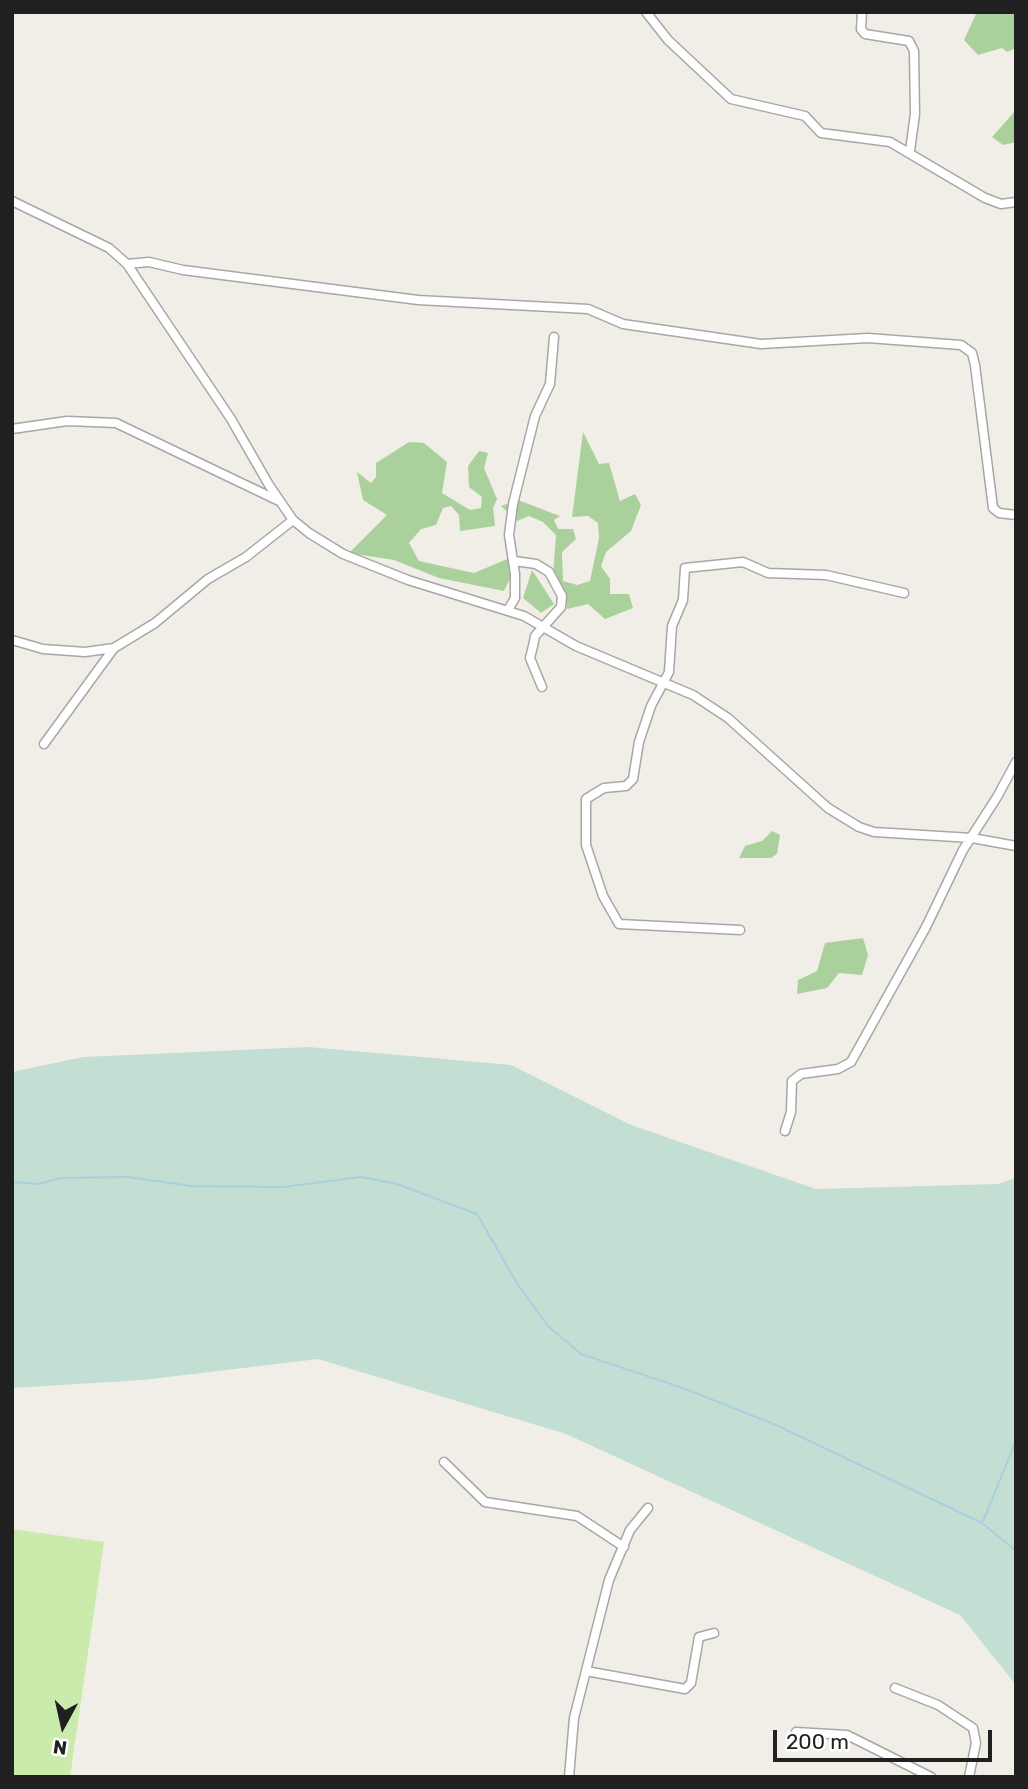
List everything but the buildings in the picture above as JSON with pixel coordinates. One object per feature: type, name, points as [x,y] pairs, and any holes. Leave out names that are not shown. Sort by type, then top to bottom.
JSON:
[{"type":"street","points":[[646,12],[668,40],[731,99],[805,116],[821,133],[890,142],[910,151],[932,169],[985,198],[1000,204],[1016,202]]},
{"type":"street","points":[[862,12],[861,29],[865,34],[909,41],[914,51],[915,114],[910,151]]},
{"type":"street","points":[[12,201],[109,248],[127,264],[195,364],[293,520],[343,554],[408,580],[508,610],[544,626],[576,646],[693,695],[728,718],[837,815],[859,827],[901,835],[972,838],[1016,846]]},
{"type":"street","points":[[127,264],[149,262],[183,270],[418,300],[588,309],[623,324],[761,344],[868,338],[961,345],[972,353],[975,365],[993,508],[999,513],[1016,515]]},
{"type":"street","points":[[508,610],[515,598],[514,561],[509,535],[513,504],[535,416],[550,384],[554,337]]},
{"type":"street","points":[[12,429],[68,421],[116,423],[281,503]]},
{"type":"street","points":[[44,744],[114,648],[155,623],[208,579],[246,557],[293,520]]},
{"type":"street","points":[[514,561],[536,564],[549,572],[562,596],[561,607],[535,636],[530,658],[542,687]]},
{"type":"street","points":[[740,930],[619,925],[603,897],[588,856],[586,799],[596,791],[630,784],[635,755],[651,706],[665,684],[672,626],[684,594],[685,568],[743,562],[768,573],[826,575],[904,593]]},
{"type":"street","points":[[12,640],[43,649],[85,652],[114,648]]},
{"type":"street","points":[[785,1131],[791,1112],[792,1081],[801,1074],[838,1069],[850,1062],[1016,762]]},
{"type":"street","points":[[444,1462],[485,1502],[577,1516],[624,1547]]},
{"type":"street","points":[[569,1777],[574,1718],[609,1580],[630,1530],[648,1508]]},
{"type":"street","points":[[586,1671],[685,1689],[691,1683],[699,1637],[714,1633]]},
{"type":"street","points":[[895,1688],[938,1705],[973,1727],[976,1743],[968,1777]]},
{"type":"street","points":[[796,1732],[847,1735],[931,1777]]},
{"type":"green space","points":[[977,12],[1016,12],[1016,48],[1007,52],[1002,48],[978,55],[964,40]]},
{"type":"green space","points":[[1016,110],[1016,142],[1003,145],[992,137]]},
{"type":"green space","points":[[583,432],[599,464],[609,463],[620,501],[635,494],[641,505],[631,531],[606,552],[601,566],[610,579],[610,594],[629,594],[633,608],[605,619],[588,604],[567,609],[567,598],[553,576],[556,535],[543,522],[529,516],[517,521],[501,506],[518,500],[560,516],[554,520],[558,529],[573,529],[576,539],[562,552],[563,581],[577,585],[590,581],[599,538],[598,523],[588,516],[572,517]]},
{"type":"green space","points":[[409,442],[424,443],[447,462],[442,493],[470,510],[481,508],[482,497],[469,487],[468,466],[479,451],[488,453],[484,468],[497,499],[493,508],[495,526],[460,531],[459,515],[451,506],[443,508],[436,525],[421,529],[409,543],[419,561],[474,573],[512,557],[511,576],[504,591],[439,578],[394,560],[349,553],[387,515],[363,500],[357,472],[371,483],[376,477],[376,463]]},
{"type":"green space","points":[[532,570],[554,604],[541,613],[523,598]]},
{"type":"green space","points":[[772,831],[780,835],[777,854],[771,858],[739,858],[745,846],[762,841]]},
{"type":"green space","points":[[863,938],[868,955],[862,975],[839,973],[827,988],[797,994],[798,980],[817,971],[825,943]]},
{"type":"green space","points":[[309,1047],[511,1065],[631,1125],[816,1189],[998,1184],[1016,1178],[1016,1685],[960,1615],[566,1434],[318,1359],[143,1380],[12,1388],[12,1072],[83,1057]]},
{"type":"green space","points":[[12,1529],[104,1542],[70,1777],[12,1777]]},
{"type":"waterway","points":[[12,1182],[39,1184],[60,1178],[128,1177],[191,1186],[283,1187],[361,1177],[397,1184],[477,1214],[518,1285],[548,1326],[581,1354],[683,1388],[776,1425],[982,1523],[1016,1551]]},
{"type":"waterway","points":[[983,1521],[1016,1441]]}]
